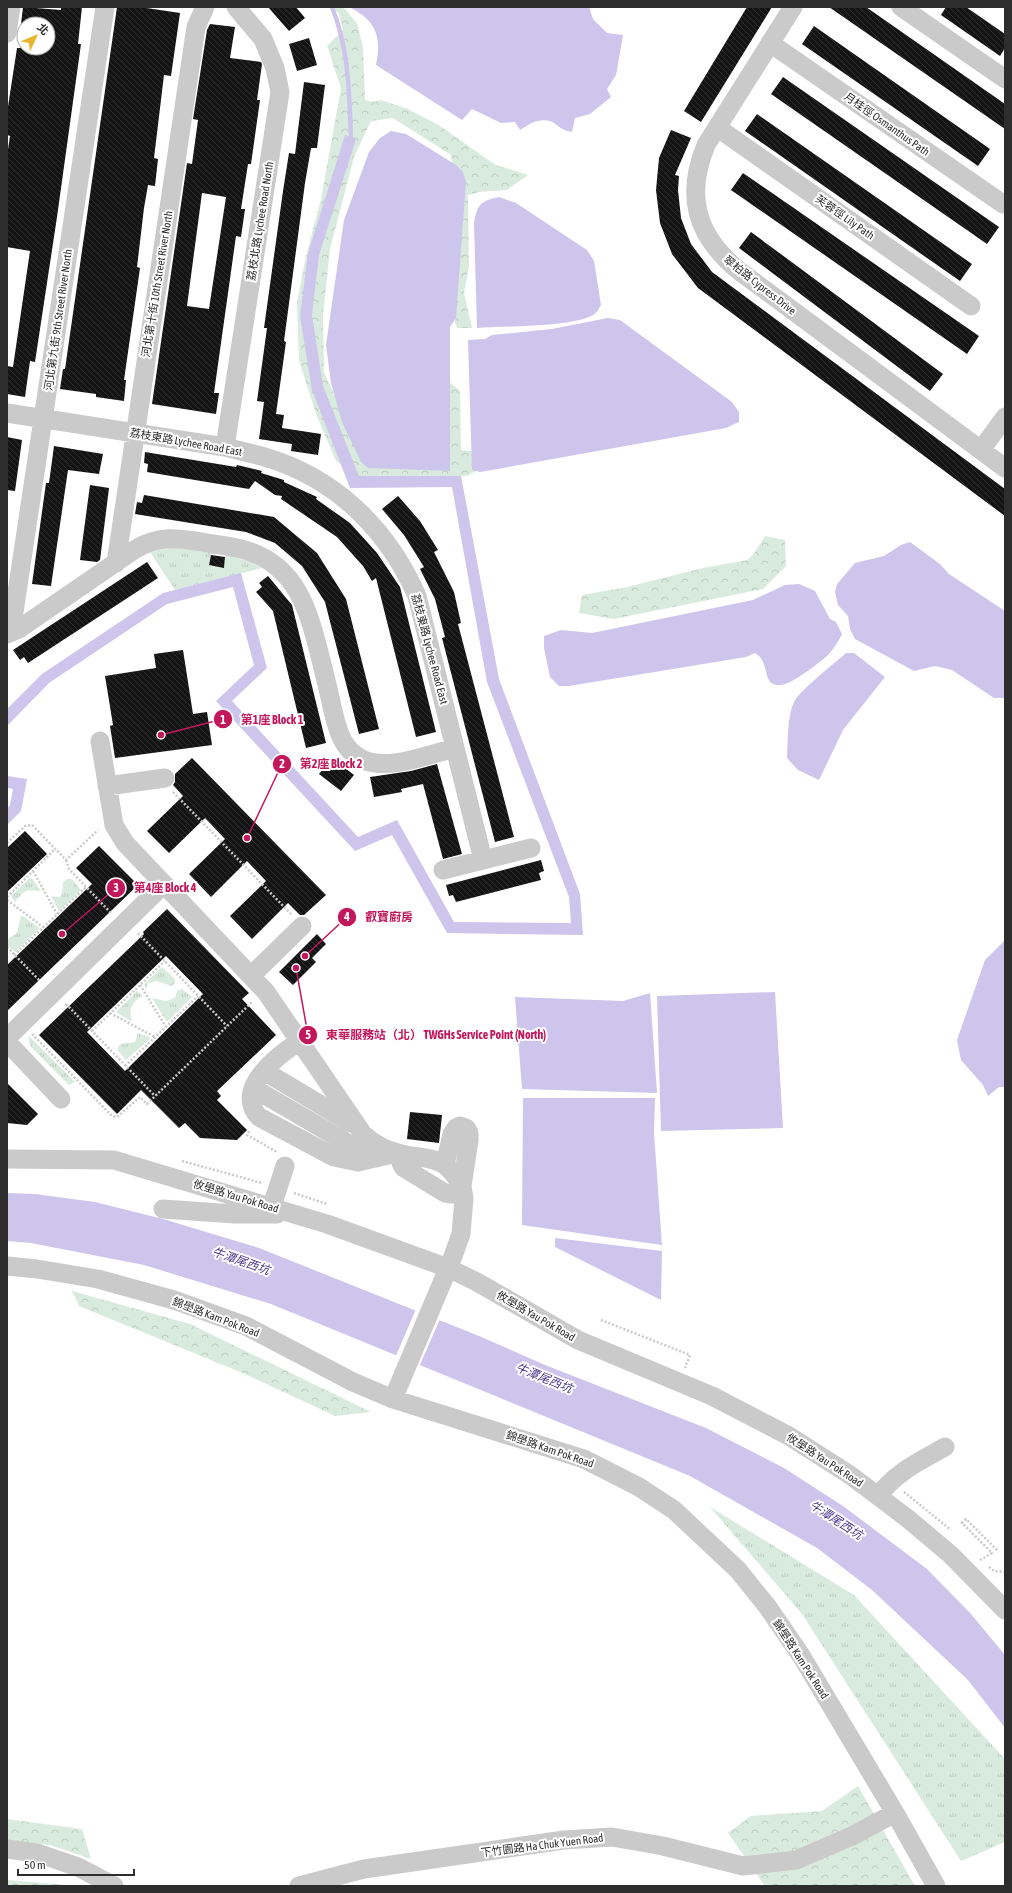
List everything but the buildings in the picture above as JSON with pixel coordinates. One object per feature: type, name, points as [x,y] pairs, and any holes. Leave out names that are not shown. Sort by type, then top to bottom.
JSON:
[{"type":"street","points":[[7,33],[11,7]]},
{"type":"street","name":"河北第九街 9th Street River North","points":[[9,633],[105,7]]},
{"type":"street","name":"河北第十街 10th Street River North","points":[[116,563],[196,27],[205,7]]},
{"type":"street","name":"荔枝北路 Lychee Road North","points":[[224,447],[280,92],[275,68],[263,39],[236,7]]},
{"type":"street","name":"翠柏路 Cypress Drive","points":[[793,7],[718,128],[706,144],[699,163],[695,183],[696,204],[701,223],[710,242],[718,252],[745,275],[1005,468]]},
{"type":"street","points":[[906,8],[1005,79]]},
{"type":"street","name":"月桂徑 Osmanthus Path","points":[[770,43],[1003,204]]},
{"type":"street","name":"芙蓉徑 Lily Path","points":[[718,128],[971,306]]},
{"type":"street","name":"荔枝東路 Lychee Road East","points":[[7,413],[224,447],[277,461],[317,480],[354,506],[384,538],[408,576],[417,596],[483,860]]},
{"type":"street","points":[[981,450],[1005,417]]},
{"type":"street","points":[[9,633],[143,545],[163,539],[173,538],[238,548],[266,560],[290,580],[306,607],[340,736],[354,754],[375,764],[387,764],[455,748]]},
{"type":"street","points":[[100,742],[114,825],[125,843],[252,975],[284,1016],[356,1126],[372,1142],[400,1154],[436,1161],[446,1165],[456,1175],[462,1189]]},
{"type":"street","points":[[107,786],[169,785]]},
{"type":"street","points":[[442,870],[531,848]]},
{"type":"street","points":[[7,1038],[164,884]]},
{"type":"street","points":[[252,975],[297,921]]},
{"type":"street","points":[[300,1040],[274,1059],[253,1088],[250,1098],[252,1109],[259,1117],[334,1157],[358,1162],[400,1154]]},
{"type":"street","points":[[7,1042],[62,1098]]},
{"type":"street","points":[[264,1071],[356,1126]]},
{"type":"street","points":[[397,1391],[461,1234],[462,1189],[470,1140],[469,1133],[466,1128],[460,1126],[456,1128],[452,1134],[446,1165]]},
{"type":"street","points":[[400,1154],[401,1163],[404,1168],[445,1193],[452,1194],[462,1189]]},
{"type":"street","name":"攸壆路 Yau Pok Road","points":[[7,1159],[114,1160],[272,1206],[417,1255],[448,1268],[477,1282],[578,1340],[741,1410],[790,1436],[879,1495],[951,1555],[1005,1610]]},
{"type":"street","points":[[272,1206],[285,1166]]},
{"type":"street","points":[[164,1209],[235,1214],[295,1214]]},
{"type":"street","name":"錦壆路 Kam Pok Road","points":[[7,1266],[37,1269],[98,1279],[174,1300],[246,1326],[353,1382],[397,1391],[584,1459],[639,1487],[674,1510],[738,1570],[767,1606],[802,1657],[895,1813],[936,1886]]},
{"type":"street","points":[[879,1495],[889,1482],[901,1472],[945,1447]]},
{"type":"street","name":"下竹園路 Ha Chuk Yuen Road","points":[[299,1886],[364,1869],[564,1840],[612,1837],[663,1846],[743,1866],[796,1860],[852,1836],[895,1813]]},
{"type":"street","points":[[7,1849],[38,1853],[78,1867],[114,1886]]},
{"type":"street","points":[[353,1886],[364,1869]]},
{"type":"path","points":[[169,785],[297,921]]},
{"type":"path","points":[[7,843],[25,826],[30,825],[66,860],[69,869],[113,915]]},
{"type":"path","points":[[66,860],[99,829]]},
{"type":"path","points":[[7,897],[55,849]]},
{"type":"path","points":[[33,872],[57,914]]},
{"type":"path","points":[[14,955],[86,887]]},
{"type":"path","points":[[7,900],[44,927]]},
{"type":"path","points":[[136,931],[227,1026]]},
{"type":"path","points":[[7,947],[43,984]]},
{"type":"path","points":[[92,1031],[165,961]]},
{"type":"path","points":[[140,985],[166,1027]]},
{"type":"path","points":[[126,1066],[198,996]]},
{"type":"path","points":[[30,1032],[115,1117],[120,1116],[140,1097],[146,1104],[258,997]]},
{"type":"path","points":[[63,1001],[155,1096]]},
{"type":"path","points":[[110,1013],[155,1037]]},
{"type":"path","points":[[252,1126],[247,1135],[264,1146],[288,1157],[285,1166]]},
{"type":"path","points":[[601,1320],[690,1355],[684,1372]]},
{"type":"path","points":[[978,1563],[992,1553],[962,1523],[966,1519],[998,1551]]},
{"type":"green space","points":[[333,7],[343,7],[357,23],[363,47],[365,100],[374,102],[381,100],[408,109],[440,126],[494,164],[528,175],[507,190],[479,192],[468,195],[469,266],[464,293],[472,328],[457,328],[449,304],[454,178],[451,155],[393,118],[371,121],[354,157],[330,249],[323,316],[324,372],[353,437],[439,373],[460,391],[461,450],[487,453],[493,463],[466,476],[358,476],[336,461],[316,414],[299,360],[297,303],[306,256],[321,199],[341,88],[327,46],[343,30],[339,14]]},
{"type":"green space","points":[[765,536],[785,540],[786,566],[763,589],[614,619],[579,613],[582,595],[627,587],[703,568],[747,560],[753,555]]},
{"type":"green space","points":[[173,547],[211,553],[210,565],[224,567],[226,555],[249,561],[262,568],[175,590],[150,552]]},
{"type":"green space","points":[[31,877],[41,891],[25,891],[15,902],[11,896]]},
{"type":"green space","points":[[67,879],[72,879],[81,890],[59,911],[51,896],[59,897],[62,894],[63,882]]},
{"type":"green space","points":[[21,915],[40,928],[15,952],[7,945],[7,942],[17,933]]},
{"type":"green space","points":[[162,967],[175,979],[175,983],[172,986],[156,981],[148,983],[146,989],[144,984]]},
{"type":"green space","points":[[182,989],[192,997],[167,1022],[152,998],[166,1001],[175,998],[177,991]]},
{"type":"green space","points":[[137,991],[143,996],[136,1000],[132,1006],[130,1014],[132,1022],[116,1012]]},
{"type":"green space","points":[[138,1033],[151,1038],[126,1060],[118,1051],[118,1047],[121,1044],[135,1042]]},
{"type":"green space","points":[[29,1036],[75,1082],[69,1085],[32,1048],[29,1043]]},
{"type":"green space","points":[[72,1291],[190,1324],[371,1412],[335,1416],[245,1374],[79,1306]]},
{"type":"green space","points":[[710,1507],[854,1595],[1005,1759],[1005,1842],[961,1861],[802,1614]]},
{"type":"green space","points":[[858,1786],[915,1886],[765,1886],[728,1833],[751,1816],[822,1811]]},
{"type":"green space","points":[[7,1819],[82,1829],[91,1859],[50,1845],[7,1842]]},
{"type":"green space","points":[[7,1880],[68,1885],[69,1886],[7,1886]]},
{"type":"water","points":[[349,7],[589,7],[593,19],[607,33],[623,35],[616,75],[607,89],[611,97],[590,114],[575,118],[572,132],[564,130],[553,122],[546,120],[534,122],[520,130],[515,122],[501,123],[472,109],[462,120],[376,65],[378,46],[375,30],[365,18]]},
{"type":"water","points":[[391,131],[406,134],[456,165],[463,172],[466,182],[456,318],[450,327],[450,471],[368,468],[361,462],[342,422],[331,383],[326,345],[344,220],[369,152],[380,138]]},
{"type":"water","points":[[345,135],[356,139],[319,255],[312,315],[323,386],[359,476],[461,476],[499,679],[580,894],[583,935],[447,933],[392,835],[355,851],[216,701],[254,665],[233,587],[167,604],[49,683],[7,726],[7,709],[42,674],[163,593],[241,573],[267,668],[232,701],[358,837],[397,820],[454,922],[571,923],[569,897],[487,682],[452,487],[350,488],[312,390],[300,316],[308,253]]},
{"type":"water","points":[[499,197],[516,203],[587,250],[594,261],[601,305],[597,312],[583,319],[555,324],[477,328],[474,223],[476,212],[480,205],[488,200]]},
{"type":"water","points":[[608,318],[620,320],[732,402],[739,412],[739,422],[726,428],[480,472],[472,470],[468,340],[485,339],[492,335],[552,329]]},
{"type":"water","points":[[910,542],[940,564],[949,574],[1005,611],[1005,698],[994,698],[952,670],[935,666],[914,671],[855,639],[850,629],[848,616],[838,605],[835,592],[837,584],[855,563],[884,556],[901,545]]},
{"type":"water","points":[[799,584],[815,591],[830,619],[836,622],[842,634],[825,658],[786,684],[776,685],[770,682],[762,661],[755,653],[746,657],[569,686],[559,686],[550,677],[544,648],[544,636],[561,630],[592,633],[753,600],[785,585]]},
{"type":"water","points":[[846,653],[854,653],[885,677],[843,730],[819,780],[798,770],[787,758],[790,715],[794,702],[798,697],[810,684]]},
{"type":"water","points":[[7,776],[27,779],[21,811],[7,825],[7,809],[10,805],[13,789],[7,788]]},
{"type":"water","points":[[1005,940],[1005,1087],[999,1087],[988,1096],[983,1085],[961,1060],[957,1040],[985,960]]},
{"type":"water","points":[[775,992],[783,1128],[661,1131],[657,996]]},
{"type":"water","points":[[650,993],[657,1093],[522,1089],[515,997],[623,1001]]},
{"type":"water","points":[[523,1098],[655,1098],[654,1133],[662,1245],[522,1225]]},
{"type":"water","name":"牛潭尾西坑","points":[[7,1193],[35,1194],[95,1202],[163,1219],[259,1248],[479,1336],[545,1365],[706,1428],[784,1468],[843,1506],[927,1569],[971,1614],[1005,1655],[1005,1728],[968,1680],[872,1590],[817,1548],[690,1476],[271,1304],[144,1265],[31,1243],[7,1241]]},
{"type":"water","points":[[555,1238],[662,1251],[661,1300],[555,1247]]},
{"type":"pier","points":[[416,1309],[440,1319],[419,1367],[395,1358]]},
{"type":"waterway","points":[[332,7],[338,23],[345,55],[350,104],[351,137],[349,143]]},
{"type":"place","name":"第1座 Block 1","points":[[161,735]]},
{"type":"place","name":"第2座 Block 2","points":[[247,838]]},
{"type":"place","name":"第4座 Block 4","points":[[62,934]]},
{"type":"place","name":"叡寶廚房","points":[[305,956]]},
{"type":"place","name":"東華服務站（北） TWGHs Service Point (North)","points":[[296,968]]}]
